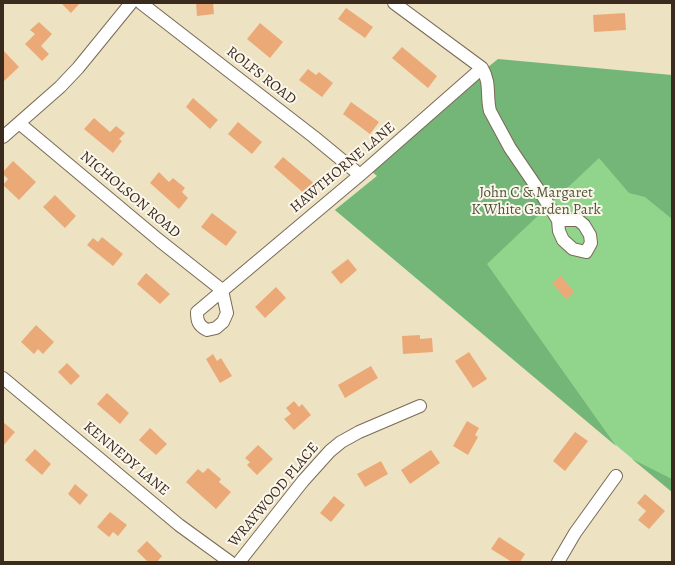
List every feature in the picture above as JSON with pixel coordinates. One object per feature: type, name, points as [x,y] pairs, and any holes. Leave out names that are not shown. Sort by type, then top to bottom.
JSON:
[{"type":"street","points":[[3,136],[60,87],[78,68],[131,3]]},
{"type":"street","name":"ROLFS ROAD","points":[[141,3],[314,137],[360,175]]},
{"type":"street","points":[[394,3],[482,68],[487,76],[488,105],[490,111],[510,148],[558,220]]},
{"type":"street","name":"HAWTHORNE LANE","points":[[222,290],[360,175],[482,68]]},
{"type":"street","name":"NICHOLSON ROAD","points":[[19,123],[160,241],[222,290]]},
{"type":"street","name":"KENNEDY LANE","points":[[3,378],[179,525],[230,562]]},
{"type":"street","name":"WRAYWOOD PLACE","points":[[239,562],[303,481],[330,451],[341,442],[359,432],[420,406]]},
{"type":"street","points":[[558,562],[579,527],[616,476]]},
{"type":"green space","points":[[498,59],[672,75],[672,219],[645,197],[629,193],[599,158],[487,264],[616,446],[335,210],[377,176],[365,166]]},
{"type":"green space","name":"John C & Margaret K White Garden Park","points":[[672,75],[672,492],[335,210],[377,176]]},
{"type":"green space","points":[[632,459],[672,479],[672,492]]},
{"type":"building","points":[[61,3],[80,3],[71,13]]},
{"type":"building","points":[[196,3],[213,3],[214,14],[197,16]]},
{"type":"building","points":[[346,8],[373,27],[365,38],[338,19]]},
{"type":"building","points":[[625,13],[626,30],[594,32],[593,15]]},
{"type":"building","points":[[39,22],[52,34],[41,46],[49,54],[42,61],[25,44],[35,34],[30,30]]},
{"type":"building","points":[[260,23],[283,42],[270,58],[247,39]]},
{"type":"building","points":[[402,47],[437,76],[428,88],[392,58]]},
{"type":"building","points":[[3,50],[19,67],[3,82]]},
{"type":"building","points":[[308,69],[316,75],[319,72],[333,83],[322,97],[299,80]]},
{"type":"building","points":[[193,98],[218,120],[210,129],[186,107]]},
{"type":"building","points":[[351,102],[379,122],[370,134],[343,114]]},
{"type":"building","points":[[94,118],[110,132],[116,126],[125,133],[119,139],[122,141],[113,153],[84,129]]},
{"type":"building","points":[[238,122],[262,142],[252,154],[228,134]]},
{"type":"building","points":[[283,157],[316,185],[307,196],[274,167]]},
{"type":"building","points":[[13,161],[36,182],[19,200],[3,185],[8,179],[3,172]]},
{"type":"building","points":[[159,172],[169,182],[173,178],[185,188],[182,192],[188,198],[179,209],[150,183]]},
{"type":"building","points":[[55,195],[76,216],[65,228],[43,207]]},
{"type":"building","points":[[212,213],[237,232],[226,246],[201,227]]},
{"type":"building","points":[[102,237],[123,254],[113,266],[87,245],[93,238],[98,242]]},
{"type":"building","points":[[348,259],[357,270],[341,284],[331,272]]},
{"type":"building","points":[[146,273],[170,294],[160,304],[137,284]]},
{"type":"building","points":[[561,276],[574,292],[566,299],[552,283]]},
{"type":"building","points":[[276,287],[286,298],[265,318],[255,307]]},
{"type":"building","points":[[36,325],[54,342],[43,354],[38,349],[34,354],[21,342]]},
{"type":"building","points":[[420,335],[420,339],[432,338],[433,352],[403,354],[402,336]]},
{"type":"building","points":[[469,352],[487,379],[473,388],[455,361]]},
{"type":"building","points":[[213,354],[217,361],[221,358],[232,376],[220,383],[206,359]]},
{"type":"building","points":[[67,363],[80,376],[71,385],[58,372]]},
{"type":"building","points":[[371,366],[378,378],[345,398],[338,385]]},
{"type":"building","points":[[107,393],[129,413],[120,424],[97,404]]},
{"type":"building","points":[[294,401],[299,407],[302,404],[311,415],[294,430],[284,419],[291,414],[286,408]]},
{"type":"building","points":[[467,421],[479,428],[475,435],[478,437],[468,455],[453,446]]},
{"type":"building","points":[[3,422],[15,432],[3,446]]},
{"type":"building","points":[[150,428],[167,444],[156,455],[139,440]]},
{"type":"building","points":[[575,432],[588,441],[565,471],[553,461]]},
{"type":"building","points":[[258,445],[273,459],[257,475],[247,465],[250,462],[245,458]]},
{"type":"building","points":[[35,449],[51,464],[42,475],[25,460]]},
{"type":"building","points":[[431,450],[440,463],[410,484],[401,470]]},
{"type":"building","points":[[381,461],[388,474],[365,487],[357,474]]},
{"type":"building","points":[[208,468],[221,479],[219,482],[231,492],[216,509],[186,482],[198,469],[203,473]]},
{"type":"building","points":[[75,484],[88,495],[80,505],[68,494]]},
{"type":"building","points":[[645,494],[665,511],[649,529],[638,520],[646,511],[637,503]]},
{"type":"building","points":[[334,496],[345,505],[331,522],[320,513]]},
{"type":"building","points":[[110,512],[127,525],[118,536],[113,532],[109,537],[97,527]]},
{"type":"building","points":[[499,537],[525,554],[520,562],[512,562],[491,549]]},
{"type":"building","points":[[147,541],[162,556],[157,562],[148,562],[137,551]]}]
